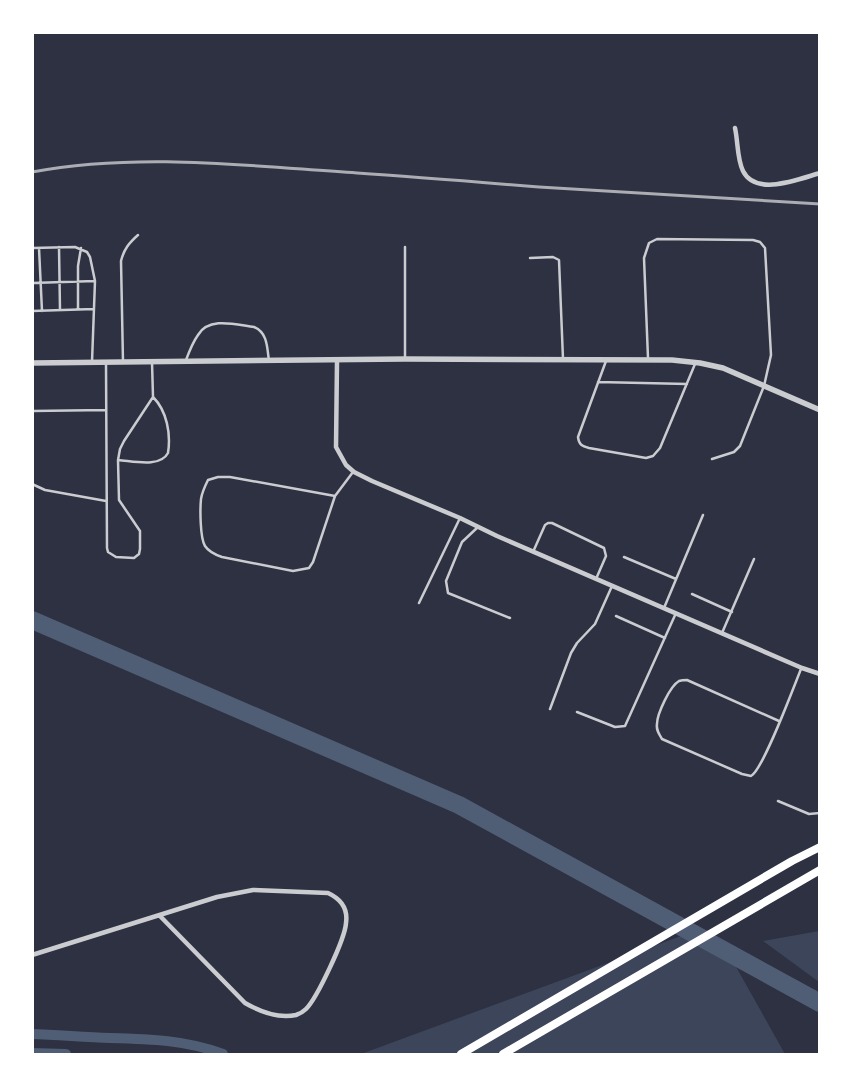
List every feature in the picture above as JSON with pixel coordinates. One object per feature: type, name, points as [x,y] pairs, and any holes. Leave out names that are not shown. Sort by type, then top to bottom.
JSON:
[{"type":"main road","points":[[461,1054],[820,847]]},
{"type":"main road","points":[[503,1054],[820,870]]},
{"type":"street","points":[[735,128],[741,166],[747,177],[754,182],[780,184],[820,173]]},
{"type":"street","points":[[32,363],[405,359],[672,360],[695,362],[723,368],[820,410]]},
{"type":"street","points":[[337,361],[336,447],[343,461],[354,472],[676,614],[820,674]]},
{"type":"street","points":[[32,955],[217,897],[254,890],[328,893],[336,896],[342,902],[346,912],[346,923],[342,939],[314,998],[305,1010],[297,1015],[282,1015],[259,1011],[245,1002],[160,916]]},
{"type":"lane","points":[[123,362],[121,261],[123,251],[138,235]]},
{"type":"lane","points":[[648,360],[644,258],[649,243],[657,239],[758,241],[765,248],[771,345],[770,364],[764,386],[739,448],[734,452],[712,459]]},
{"type":"lane","points":[[59,247],[60,310]]},
{"type":"lane","points":[[405,247],[405,359]]},
{"type":"lane","points":[[32,248],[80,248],[87,252],[90,257],[95,281],[92,362]]},
{"type":"lane","points":[[39,248],[42,311]]},
{"type":"lane","points":[[78,309],[78,258],[80,248]]},
{"type":"lane","points":[[530,258],[553,257],[559,260],[564,360]]},
{"type":"lane","points":[[32,282],[95,281]]},
{"type":"lane","points":[[32,311],[94,308]]},
{"type":"lane","points":[[185,362],[198,333],[204,327],[215,323],[259,329],[265,335],[269,361]]},
{"type":"lane","points":[[606,360],[578,437],[579,442],[589,448],[646,458],[653,456],[660,448],[695,362]]},
{"type":"lane","points":[[106,362],[108,552],[116,557],[134,558],[139,554],[140,550],[140,531],[119,500],[118,460],[124,440],[153,397],[152,362]]},
{"type":"lane","points":[[598,382],[686,384]]},
{"type":"lane","points":[[118,460],[158,462],[166,458],[168,449],[167,422],[160,404],[153,397]]},
{"type":"lane","points":[[32,411],[106,410]]},
{"type":"lane","points":[[335,496],[230,477],[218,477],[208,480],[201,499],[202,538],[205,546],[213,553],[222,557],[294,571],[308,568],[313,562],[335,496],[354,472]]},
{"type":"lane","points":[[32,484],[44,490],[107,501]]},
{"type":"lane","points":[[664,608],[703,515]]},
{"type":"lane","points":[[419,603],[460,518]]},
{"type":"lane","points":[[533,552],[545,525],[552,523],[604,548],[606,556],[596,579]]},
{"type":"lane","points":[[478,527],[462,542],[446,581],[448,593],[510,618]]},
{"type":"lane","points":[[624,557],[676,579]]},
{"type":"lane","points":[[722,633],[754,559]]},
{"type":"lane","points":[[550,709],[571,653],[594,624],[612,586]]},
{"type":"lane","points":[[692,594],[732,612]]},
{"type":"lane","points":[[577,712],[615,727],[625,726],[676,614]]},
{"type":"lane","points":[[616,616],[665,638]]},
{"type":"lane","points":[[779,721],[687,680],[679,681],[670,690],[656,726],[658,734],[662,739],[742,774],[751,776],[757,771],[779,721],[802,668]]},
{"type":"lane","points":[[778,801],[809,814],[820,813]]},
{"type":"shaded area","points":[[819,931],[819,982],[763,941]]},
{"type":"shaded area","points":[[681,936],[730,956],[785,1054],[361,1054]]},
{"type":"waterway","points":[[32,620],[459,805],[820,1003]]},
{"type":"waterway","points":[[32,1034],[168,1041],[209,1049],[223,1054]]},
{"type":"waterway","points":[[32,1053],[66,1054]]},
{"type":"railway","points":[[32,172],[72,166],[113,163],[194,162],[539,187],[820,204]]}]
